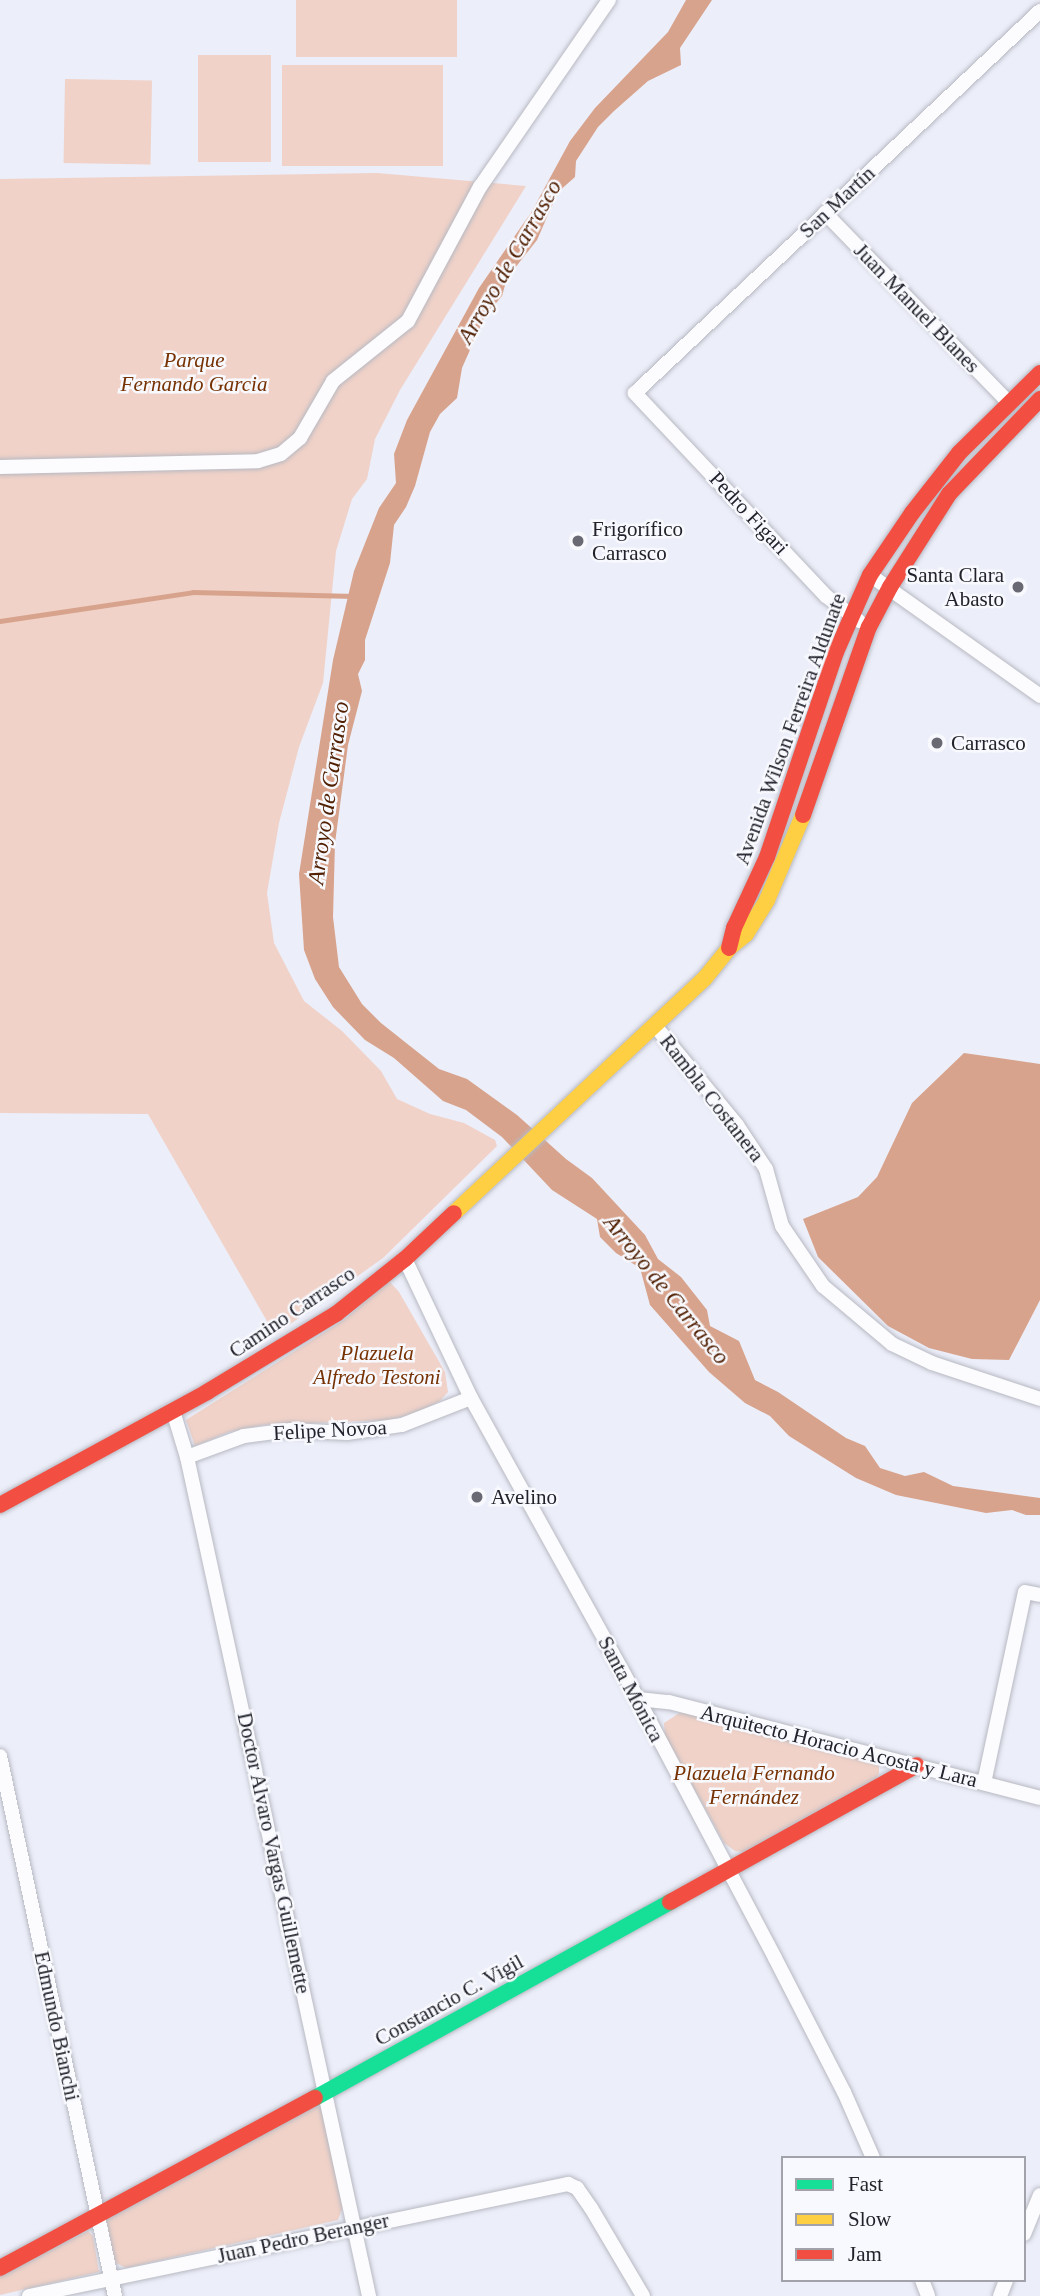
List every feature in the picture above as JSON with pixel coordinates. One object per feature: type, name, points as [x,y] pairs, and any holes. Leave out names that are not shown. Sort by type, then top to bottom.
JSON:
[{"type":"main road","name":"Avenida Wilson Ferreira Aldunate","points":[[729,948],[734,928],[767,857],[836,652],[870,575],[935,482],[1040,373]]},
{"type":"main road","name":"Avenida Wilson Ferreira Aldunate","points":[[572,1105],[656,1027],[705,978],[729,948],[746,934],[767,901],[785,862],[869,628],[890,587],[949,494],[1040,399]]},
{"type":"main road","name":"Camino Carrasco","points":[[0,1505],[173,1410],[335,1314],[405,1259],[489,1178],[572,1105]]},
{"type":"main road","name":"Constancio C. Vigil","points":[[0,2268],[326,2092],[917,1765]]},
{"type":"street","points":[[0,467],[258,461],[281,454],[300,438],[333,381],[408,321],[480,187],[609,0]]},
{"type":"street","name":"San Martín","points":[[635,393],[1040,11]]},
{"type":"street","name":"Juan Manuel Blanes","points":[[825,213],[1009,403]]},
{"type":"street","name":"Pedro Figari","points":[[635,393],[826,596],[869,628]]},
{"type":"street","points":[[870,575],[1040,696]]},
{"type":"street","name":"Rambla Costanera","points":[[656,1027],[737,1125],[766,1168],[782,1226],[823,1286],[892,1344],[932,1363],[1040,1399]]},
{"type":"street","name":"Santa Mónica","points":[[405,1259],[471,1398],[638,1699],[828,2059],[872,2156]]},
{"type":"street","name":"Felipe Novoa","points":[[187,1457],[244,1436],[290,1430],[347,1433],[402,1426],[471,1398]]},
{"type":"street","name":"Doctor Alvaro Vargas Guillemette","points":[[173,1410],[187,1457],[369,2296]]},
{"type":"street","points":[[984,1783],[1024,1592],[1040,1595]]},
{"type":"street","name":"Arquitecto Horacio Acosta y Lara","points":[[638,1699],[669,1702],[1040,1798]]},
{"type":"street","name":"Edmundo Bianchi","points":[[0,1756],[115,2296]]},
{"type":"street","name":"Juan Pedro Beranger","points":[[29,2296],[560,2185],[577,2188],[643,2296]]},
{"type":"street","points":[[1026,2229],[1040,2194]]},
{"type":"green space","points":[[296,0],[457,0],[457,57],[296,57]]},
{"type":"green space","points":[[198,55],[271,55],[271,162],[198,162]]},
{"type":"green space","points":[[282,65],[443,65],[443,166],[282,166]]},
{"type":"green space","points":[[65,79],[152,81],[151,165],[64,163]]},
{"type":"green space","name":"Parque Fernando Garcia","points":[[377,173],[526,186],[400,390],[375,439],[367,479],[352,499],[336,551],[323,683],[299,747],[279,823],[267,893],[274,943],[304,1001],[342,1031],[381,1071],[397,1099],[430,1114],[464,1123],[495,1140],[497,1146],[383,1258],[275,1335],[148,1114],[0,1113],[0,179]]},
{"type":"green space","name":"Plazuela Alfredo Testoni","points":[[389,1281],[399,1292],[445,1372],[448,1392],[440,1401],[415,1413],[390,1420],[263,1425],[229,1432],[195,1446],[186,1420],[344,1320]]},
{"type":"green space","name":"Plazuela Fernando Fernández","points":[[681,1712],[874,1761],[879,1765],[879,1773],[876,1780],[744,1852],[735,1851],[724,1843],[665,1736],[664,1723]]},
{"type":"green space","points":[[317,2106],[323,2111],[343,2207],[338,2220],[126,2268],[114,2262],[106,2219]]},
{"type":"green space","points":[[88,2231],[93,2236],[99,2272],[0,2295],[0,2275]]},
{"type":"water","name":"Arroyo de Carrasco","points":[[686,0],[712,0],[680,48],[681,65],[648,81],[614,111],[598,127],[576,161],[575,177],[558,192],[537,240],[507,278],[502,296],[485,316],[462,368],[457,398],[440,414],[430,432],[415,486],[394,525],[390,563],[365,640],[365,660],[358,674],[362,691],[348,745],[335,843],[333,917],[339,967],[362,1004],[381,1023],[439,1069],[467,1079],[517,1115],[566,1159],[592,1178],[645,1235],[658,1259],[681,1277],[707,1310],[710,1326],[739,1341],[755,1380],[778,1392],[846,1438],[865,1446],[880,1468],[905,1476],[924,1472],[953,1486],[1040,1498],[1040,1515],[1026,1515],[1012,1510],[986,1513],[896,1495],[856,1478],[789,1436],[770,1416],[745,1403],[709,1372],[650,1305],[640,1268],[616,1253],[600,1237],[597,1219],[552,1190],[502,1137],[466,1110],[443,1101],[394,1058],[365,1040],[333,1007],[315,979],[304,950],[299,874],[333,660],[354,571],[379,508],[396,483],[394,454],[407,420],[479,288],[532,211],[570,141],[595,108],[668,32]]},
{"type":"water","points":[[964,1053],[1040,1064],[1040,1300],[1009,1360],[972,1359],[929,1348],[888,1326],[818,1257],[803,1219],[858,1197],[877,1177],[912,1103]]},
{"type":"waterway","points":[[0,621],[193,592],[354,596]]},
{"type":"traffic: fast","points":[[315,2098],[670,1902]]},
{"type":"traffic: slow","points":[[454,1213],[705,978],[729,948],[746,934],[767,900],[803,815]]},
{"type":"traffic: jam","points":[[729,948],[734,928],[767,857],[836,652],[870,575],[912,513],[959,453],[1040,373]]},
{"type":"traffic: jam","points":[[803,815],[869,627],[890,587],[949,494],[1040,399]]},
{"type":"traffic: jam","points":[[0,1505],[207,1392],[336,1314],[405,1259],[454,1213]]},
{"type":"traffic: jam","points":[[670,1902],[917,1765]]},
{"type":"traffic: jam","points":[[0,2268],[315,2098]]},
{"type":"place","name":"Frigorífico Carrasco","points":[[578,541]]},
{"type":"place","name":"Santa Clara Abasto","points":[[1018,587]]},
{"type":"place","name":"Carrasco","points":[[937,743]]},
{"type":"place","name":"Avelino","points":[[477,1497]]}]
